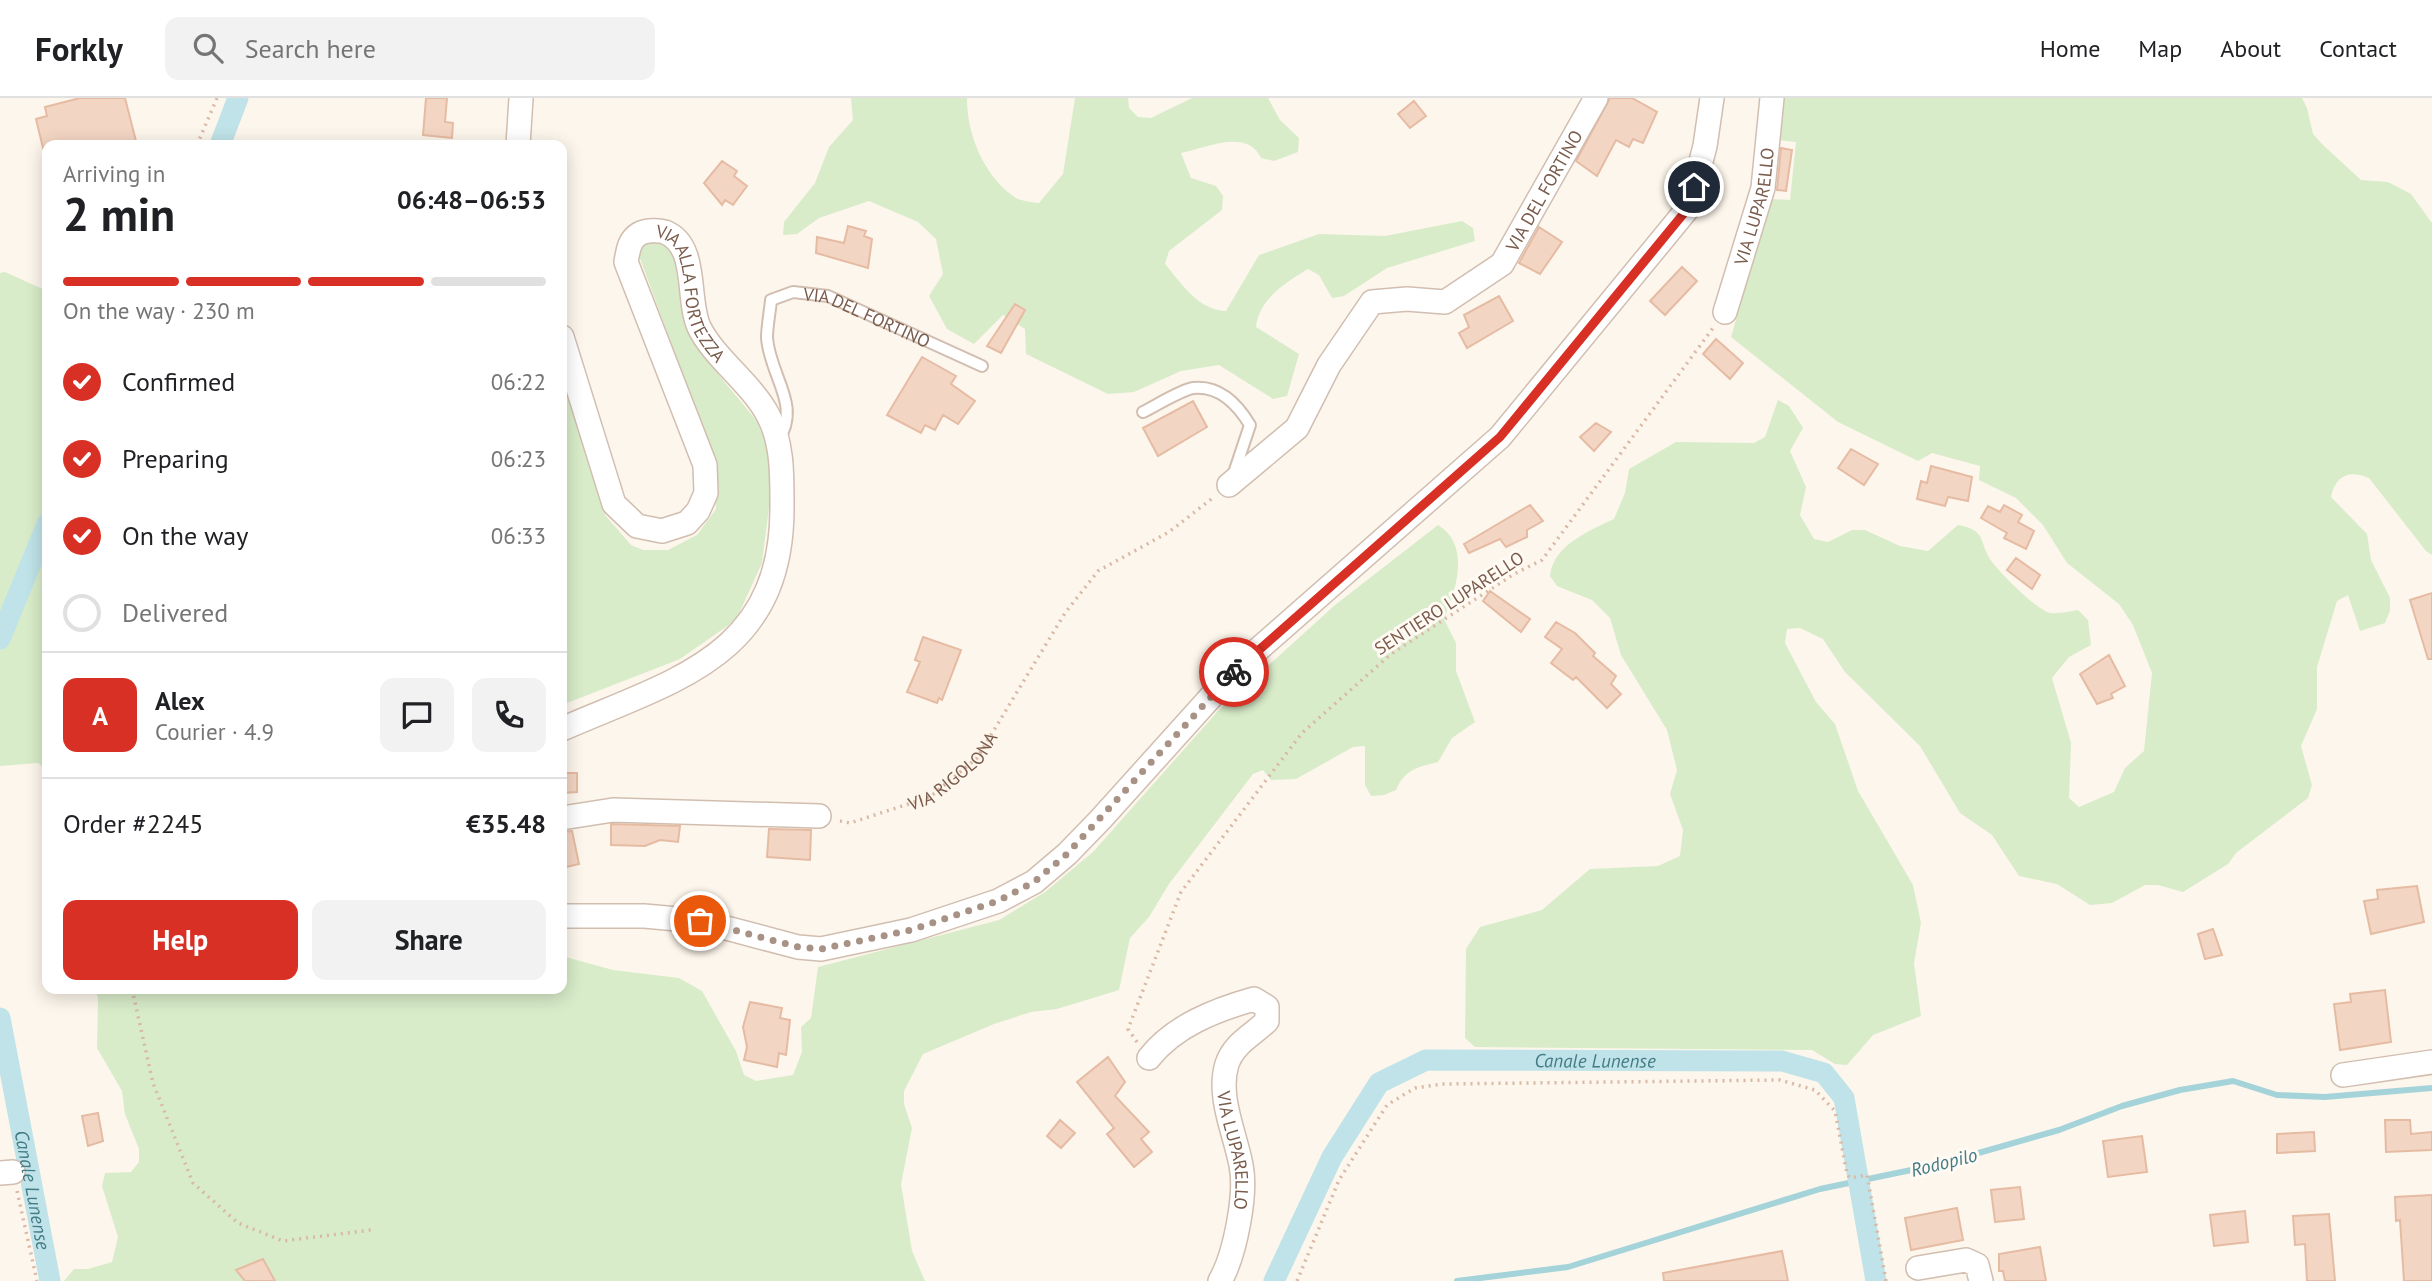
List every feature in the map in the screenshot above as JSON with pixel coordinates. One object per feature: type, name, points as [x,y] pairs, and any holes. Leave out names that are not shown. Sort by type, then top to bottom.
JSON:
[{"type":"street","points":[[518,140],[521,98]]},
{"type":"street","name":"VIA DEL FORTINO","points":[[1229,485],[1297,429],[1329,365],[1373,302],[1407,299],[1445,302],[1502,264],[1596,98]]},
{"type":"street","points":[[567,916],[643,916],[700,921],[798,947],[821,949],[911,930],[998,901],[1034,882],[1067,854],[1100,820],[1237,668],[1500,437],[1689,207],[1705,146],[1712,98]]},
{"type":"street","name":"VIA LUPARELLO","points":[[1726,312],[1763,188],[1772,98]]},
{"type":"street","name":"VIA ALLA FORTEZZA","points":[[567,353],[614,504],[637,526],[662,531],[687,523],[698,511],[706,493],[705,465],[626,261],[629,243],[640,234],[659,230],[674,236],[685,251],[699,328],[768,414],[778,441],[782,522],[776,559],[761,602],[743,632],[716,657],[670,683],[567,727]]},
{"type":"street","points":[[567,817],[614,810],[819,816]]},
{"type":"street","name":"VIA LUPARELLO","points":[[1149,1058],[1164,1038],[1202,1018],[1254,999],[1267,1007],[1267,1021],[1241,1041],[1228,1061],[1224,1078],[1242,1169],[1238,1226],[1220,1281]]},
{"type":"street","points":[[2343,1075],[2432,1062]]},
{"type":"street","points":[[1918,1268],[1966,1260],[1977,1265],[1981,1281]]},
{"type":"lane","name":"VIA DEL FORTINO","points":[[778,441],[789,425],[789,412],[767,338],[771,300],[793,292],[828,296],[982,366]]},
{"type":"lane","points":[[1143,412],[1193,388],[1221,394],[1238,404],[1250,425],[1229,485]]},
{"type":"path","points":[[199,140],[217,98]]},
{"type":"path","name":"SENTIERO LUPARELLO","points":[[1149,1058],[1128,1029],[1181,892],[1302,733],[1391,654],[1514,574],[1542,560],[1726,312]]},
{"type":"path","name":"VIA RIGOLONA","points":[[819,816],[850,823],[929,797],[939,790],[977,758],[1065,613],[1098,571],[1169,532],[1229,485]]},
{"type":"path","points":[[133,994],[153,1083],[192,1183],[239,1223],[283,1241],[371,1230]]},
{"type":"path","points":[[1297,1281],[1339,1180],[1387,1105],[1415,1088],[1442,1084],[1780,1080],[1815,1090],[1835,1111],[1847,1174],[1850,1178],[1867,1175],[1886,1281]]},
{"type":"path","points":[[7,1173],[37,1281]]},
{"type":"green space","points":[[851,98],[967,98],[970,125],[985,165],[1002,187],[1016,198],[1039,203],[1063,174],[1075,98],[1128,98],[1129,108],[1138,117],[1151,118],[1192,98],[1268,98],[1280,120],[1299,138],[1298,152],[1274,161],[1261,158],[1255,149],[1246,144],[1226,142],[1181,153],[1191,178],[1216,186],[1223,196],[1222,210],[1169,251],[1165,264],[1191,295],[1216,310],[1226,311],[1259,255],[1319,234],[1385,236],[1462,221],[1473,228],[1475,241],[1387,268],[1344,296],[1332,298],[1319,275],[1308,269],[1275,292],[1262,308],[1256,327],[1299,354],[1287,396],[1273,399],[1219,365],[1181,371],[1134,392],[1108,394],[1026,354],[1025,329],[1003,315],[974,344],[947,329],[929,296],[943,274],[936,239],[918,222],[869,201],[819,218],[797,234],[783,235],[784,222],[815,183],[829,147],[853,120]]},
{"type":"green space","points":[[1782,98],[2302,98],[2313,134],[2323,145],[2361,180],[2388,182],[2411,194],[2432,223],[2432,555],[2426,551],[2369,478],[2355,474],[2340,479],[2331,497],[2367,534],[2371,560],[2390,598],[2390,611],[2385,623],[2360,631],[2348,595],[2337,601],[2317,667],[2317,709],[2301,746],[2312,785],[2308,798],[2236,853],[2228,864],[2183,892],[2158,885],[2145,885],[2112,903],[2090,905],[2057,884],[2019,876],[1992,835],[1960,813],[1920,746],[1845,672],[1823,639],[1800,628],[1787,629],[1785,643],[1816,702],[1835,724],[1858,791],[1913,885],[1921,923],[1914,963],[1921,1016],[1873,1035],[1847,1065],[1835,1064],[1812,1050],[1475,1047],[1465,1038],[1466,949],[1480,927],[1542,910],[1590,869],[1658,866],[1680,856],[1683,830],[1670,794],[1677,770],[1667,730],[1621,655],[1610,618],[1592,600],[1557,586],[1550,576],[1553,565],[1565,548],[1584,534],[1614,519],[1625,493],[1629,469],[1676,442],[1754,443],[1765,437],[1778,400],[1789,406],[1803,428],[1790,451],[1806,487],[1800,515],[1814,539],[1828,542],[1852,530],[1865,530],[1900,546],[1928,551],[1958,525],[1968,527],[1981,538],[1997,568],[2037,605],[2050,613],[2078,610],[2088,620],[2091,645],[2069,657],[2052,678],[2071,743],[2069,798],[2079,807],[2114,792],[2125,768],[2144,751],[2152,673],[2133,625],[2119,604],[2067,563],[2043,525],[2016,498],[1979,480],[1980,466],[1932,453],[1918,461],[1838,422],[1731,337],[1771,199],[1790,200],[1796,142],[1777,140]]},
{"type":"green space","points":[[658,240],[673,250],[680,297],[700,347],[717,373],[757,421],[769,453],[770,499],[762,563],[736,620],[680,659],[567,703],[567,390],[605,515],[631,545],[643,550],[668,550],[697,535],[716,509],[713,457],[638,253],[648,241]]},
{"type":"green space","points":[[5,272],[42,289],[42,767],[38,763],[0,766],[0,273]]},
{"type":"green space","points":[[1438,525],[1455,544],[1458,556],[1456,582],[1444,619],[1456,643],[1456,671],[1475,722],[1452,738],[1438,762],[1408,773],[1396,790],[1384,795],[1371,796],[1365,785],[1365,746],[1353,747],[1296,779],[1271,780],[1263,770],[1253,774],[1169,884],[1149,917],[1130,938],[1119,990],[994,1024],[923,1054],[904,1091],[904,1104],[912,1128],[901,1184],[912,1251],[925,1281],[64,1281],[74,1269],[88,1269],[112,1262],[118,1237],[102,1186],[105,1173],[131,1172],[139,1162],[139,1149],[125,1114],[122,1091],[97,1048],[97,994],[567,994],[567,957],[613,970],[679,978],[702,991],[736,1051],[744,1075],[756,1081],[793,1075],[802,1052],[801,1027],[811,1018],[818,967],[999,920],[1045,892],[1093,852],[1218,711],[1335,605]]},
{"type":"building","points":[[80,98],[125,98],[136,140],[42,140],[42,144],[36,119],[47,116],[45,107]]},
{"type":"building","points":[[426,98],[447,98],[445,122],[453,123],[452,138],[423,135]]},
{"type":"building","points":[[1610,98],[1632,98],[1657,112],[1643,143],[1633,139],[1629,147],[1616,140],[1597,176],[1576,161]]},
{"type":"building","points":[[1414,101],[1426,116],[1410,128],[1398,114]]},
{"type":"building","points":[[1781,148],[1792,150],[1786,191],[1777,190]]},
{"type":"building","points":[[722,161],[737,171],[734,176],[747,186],[733,205],[725,200],[722,205],[704,183]]},
{"type":"building","points":[[848,226],[866,231],[864,236],[872,239],[868,268],[816,253],[817,237],[844,243]]},
{"type":"building","points":[[1539,227],[1562,242],[1540,274],[1519,263]]},
{"type":"building","points":[[1682,267],[1697,281],[1665,315],[1650,301]]},
{"type":"building","points":[[1499,296],[1513,321],[1467,348],[1459,333],[1469,327],[1464,315]]},
{"type":"building","points":[[1015,304],[1025,310],[1001,353],[987,346]]},
{"type":"building","points":[[1716,339],[1743,363],[1730,379],[1703,354]]},
{"type":"building","points":[[922,357],[956,376],[951,384],[975,401],[958,424],[943,415],[935,430],[925,425],[921,433],[887,415]]},
{"type":"building","points":[[1193,401],[1207,427],[1158,456],[1143,428]]},
{"type":"building","points":[[1596,423],[1611,432],[1594,451],[1580,437]]},
{"type":"building","points":[[1851,449],[1878,464],[1864,485],[1838,468]]},
{"type":"building","points":[[1931,466],[1972,477],[1968,501],[1948,497],[1945,506],[1917,499],[1921,481],[1927,483]]},
{"type":"building","points":[[1530,505],[1543,521],[1527,530],[1527,537],[1506,547],[1500,539],[1469,553],[1464,544]]},
{"type":"building","points":[[2004,505],[2022,515],[2018,522],[2034,531],[2026,549],[2004,538],[2007,533],[1981,518],[1988,506],[2000,512]]},
{"type":"building","points":[[2016,558],[2040,575],[2032,589],[2007,570]]},
{"type":"building","points":[[1490,591],[1530,619],[1521,632],[1483,601]]},
{"type":"building","points":[[2432,593],[2432,659],[2428,659],[2410,600]]},
{"type":"building","points":[[1556,622],[1575,633],[1595,653],[1593,656],[1616,676],[1611,684],[1621,694],[1607,708],[1576,677],[1573,680],[1551,663],[1562,649],[1545,637]]},
{"type":"building","points":[[923,637],[961,650],[942,700],[939,698],[937,703],[907,692],[920,662],[915,660]]},
{"type":"building","points":[[2109,655],[2125,686],[2111,694],[2113,698],[2097,704],[2080,674]]},
{"type":"building","points":[[567,773],[577,773],[577,792],[567,793]]},
{"type":"building","points":[[611,824],[680,826],[678,842],[660,840],[645,846],[611,845]]},
{"type":"building","points":[[769,829],[811,830],[810,860],[767,857]]},
{"type":"building","points":[[572,831],[579,864],[567,867],[567,832]]},
{"type":"building","points":[[2417,886],[2424,922],[2371,934],[2364,901],[2378,899],[2377,890]]},
{"type":"building","points":[[2213,929],[2222,955],[2205,959],[2198,934]]},
{"type":"building","points":[[2385,990],[2391,1042],[2340,1050],[2334,1004],[2351,1002],[2350,994]]},
{"type":"building","points":[[750,1002],[782,1008],[780,1018],[790,1020],[786,1055],[779,1053],[777,1067],[744,1060],[747,1047],[743,1027]]},
{"type":"building","points":[[1108,1057],[1125,1082],[1115,1096],[1149,1132],[1141,1139],[1152,1152],[1134,1167],[1107,1134],[1114,1128],[1077,1082]]},
{"type":"building","points":[[98,1113],[103,1141],[88,1146],[82,1116]]},
{"type":"building","points":[[1060,1120],[1075,1133],[1061,1148],[1047,1136]]},
{"type":"building","points":[[2385,1120],[2410,1120],[2411,1134],[2432,1132],[2432,1150],[2386,1152]]},
{"type":"building","points":[[2314,1132],[2315,1151],[2277,1153],[2277,1134]]},
{"type":"building","points":[[2142,1136],[2147,1172],[2108,1177],[2103,1141]]},
{"type":"building","points":[[2020,1187],[2024,1219],[1995,1222],[1991,1190]]},
{"type":"building","points":[[2432,1195],[2432,1281],[2404,1281],[2400,1220],[2396,1221],[2395,1197]]},
{"type":"building","points":[[1957,1208],[1963,1240],[1911,1250],[1905,1218]]},
{"type":"building","points":[[2245,1211],[2248,1242],[2214,1246],[2210,1215]]},
{"type":"building","points":[[2329,1214],[2335,1281],[2307,1281],[2305,1244],[2295,1245],[2293,1216]]},
{"type":"building","points":[[2040,1247],[2046,1281],[2005,1281],[2003,1271],[1999,1271],[1999,1254]]},
{"type":"building","points":[[1782,1251],[1788,1281],[1664,1281],[1663,1273]]},
{"type":"building","points":[[263,1259],[275,1281],[245,1281],[236,1270]]},
{"type":"waterway","name":"Canale Lunense","points":[[222,140],[238,98]]},
{"type":"waterway","name":"Canale Lunense","points":[[0,639],[42,536]]},
{"type":"waterway","name":"Canale Lunense","points":[[0,1018],[50,1281]]},
{"type":"waterway","name":"Canale Lunense","points":[[1274,1281],[1332,1157],[1379,1083],[1426,1060],[1782,1061],[1824,1073],[1844,1098],[1876,1281]]},
{"type":"waterway","name":"Rodopilo","points":[[1457,1281],[1568,1267],[1820,1189],[1940,1164],[2059,1130],[2122,1106],[2180,1090],[2233,1081],[2277,1095],[2325,1097],[2432,1088]]},
{"type":"way so far","points":[[700,921],[798,947],[821,949],[911,930],[998,901],[1034,882],[1067,854],[1234,672]]},
{"type":"route","points":[[1234,672],[1500,437],[1689,207],[1694,187]]}]
